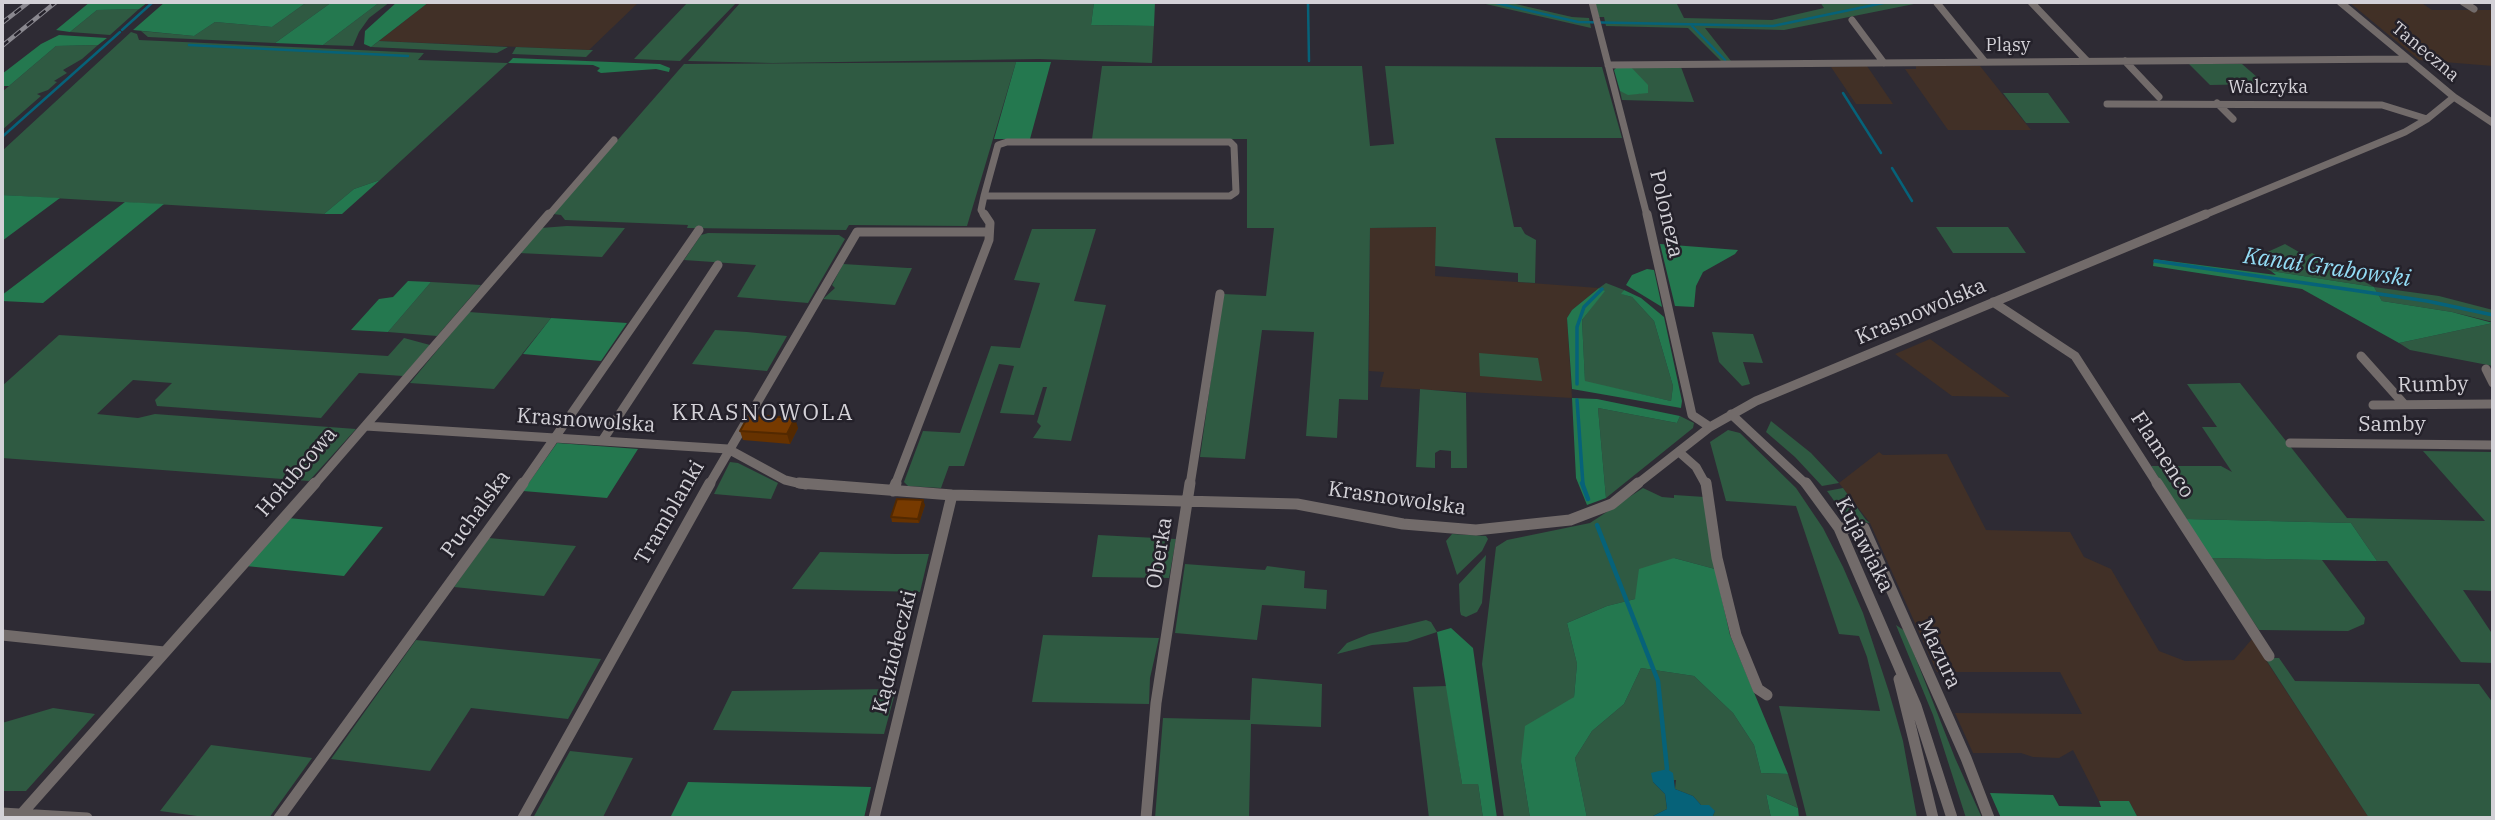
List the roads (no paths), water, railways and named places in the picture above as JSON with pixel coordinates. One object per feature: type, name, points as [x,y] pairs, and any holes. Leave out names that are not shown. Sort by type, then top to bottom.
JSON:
[{"type":"street","name":"Poloneza","points":[[1592,2],[1643,198],[1692,415],[1710,427]]},
{"type":"street","points":[[2031,2],[2087,61]]},
{"type":"street","name":"Taneczna","points":[[2340,2],[2454,97],[2493,123]]},
{"type":"street","points":[[2463,2],[2474,9]]},
{"type":"street","points":[[1937,3],[1985,62]]},
{"type":"street","points":[[1852,20],[1884,63]]},
{"type":"street","name":"Pląsy","points":[[1608,65],[2408,59]]},
{"type":"street","points":[[2125,61],[2159,97]]},
{"type":"street","name":"Krasnowolska","points":[[366,426],[728,449],[795,483],[893,491],[1305,505],[1403,524],[1497,530],[1570,520],[1601,511],[1710,427],[1731,414],[1993,302],[2405,132],[2427,119],[2454,97]]},
{"type":"street","points":[[2217,103],[2233,119]]},
{"type":"street","name":"Walczyka","points":[[2107,104],[2386,106],[2427,119]]},
{"type":"street","name":"Hołubcowa","points":[[20,816],[366,426],[614,140]]},
{"type":"street","points":[[893,491],[989,240],[990,223],[981,210],[984,196],[998,145],[1230,142],[1234,146],[1236,192],[1230,196],[984,196]]},
{"type":"street","name":"Puchalska","points":[[279,818],[556,438],[699,230]]},
{"type":"street","name":"Tramblanki","points":[[523,818],[664,561],[857,232],[989,232]]},
{"type":"street","points":[[602,441],[718,265]]},
{"type":"street","name":"Oberka","points":[[1146,818],[1156,703],[1220,294]]},
{"type":"street","name":"Flamenco","points":[[1993,302],[2075,356],[2270,656]]},
{"type":"street","points":[[2361,356],[2404,404]]},
{"type":"street","points":[[2486,369],[2493,383]]},
{"type":"street","name":"Rumby","points":[[2373,405],[2493,404]]},
{"type":"street","name":"Kujawiaka","points":[[1731,414],[1793,469],[1839,528],[1929,741],[1952,818]]},
{"type":"street","name":"Samby","points":[[2290,443],[2493,445]]},
{"type":"street","points":[[1679,452],[1696,467],[1706,484],[1717,558],[1736,635],[1758,689],[1767,695]]},
{"type":"street","name":"Kądziołeczki","points":[[874,818],[953,495]]},
{"type":"street","name":"Mazura","points":[[1839,528],[1864,528],[1966,758],[1989,818]]},
{"type":"street","points":[[2,635],[164,652]]},
{"type":"street","name":"Kujawiaka","points":[[1890,645],[1915,735],[1933,818]]},
{"type":"street","points":[[2,813],[87,818]]},
{"type":"water","points":[[1667,769],[1673,773],[1675,789],[1693,796],[1701,805],[1709,805],[1715,811],[1712,818],[1649,818],[1667,809],[1665,794],[1653,782],[1651,773]]},
{"type":"waterway","points":[[122,30],[153,2]]},
{"type":"waterway","points":[[1308,2],[1309,61]]},
{"type":"waterway","name":"Kanał Grabowski","points":[[1492,2],[1578,22],[1773,26],[1888,2]]},
{"type":"waterway","name":"Kanał Grabowski","points":[[1692,26],[1725,60]]},
{"type":"waterway","points":[[2,137],[120,32]]},
{"type":"waterway","points":[[189,45],[408,56]]},
{"type":"waterway","name":"Kanał Grabowski","points":[[1843,93],[1881,153]]},
{"type":"waterway","name":"Kanał Grabowski","points":[[1892,168],[1912,201]]},
{"type":"waterway","name":"Kanał Grabowski","points":[[2155,261],[2427,301],[2493,315]]},
{"type":"waterway","points":[[1577,384],[1577,327],[1584,307],[1602,289]]},
{"type":"waterway","points":[[1577,400],[1583,485]]},
{"type":"waterway","points":[[1582,483],[1588,499]]},
{"type":"waterway","points":[[1597,525],[1658,681],[1667,769]]},
{"type":"railway","points":[[2,23],[29,2]]},
{"type":"railway","points":[[2,46],[56,2]]},
{"type":"district","name":"KRASNOWOLA","points":[[763,413]]}]
